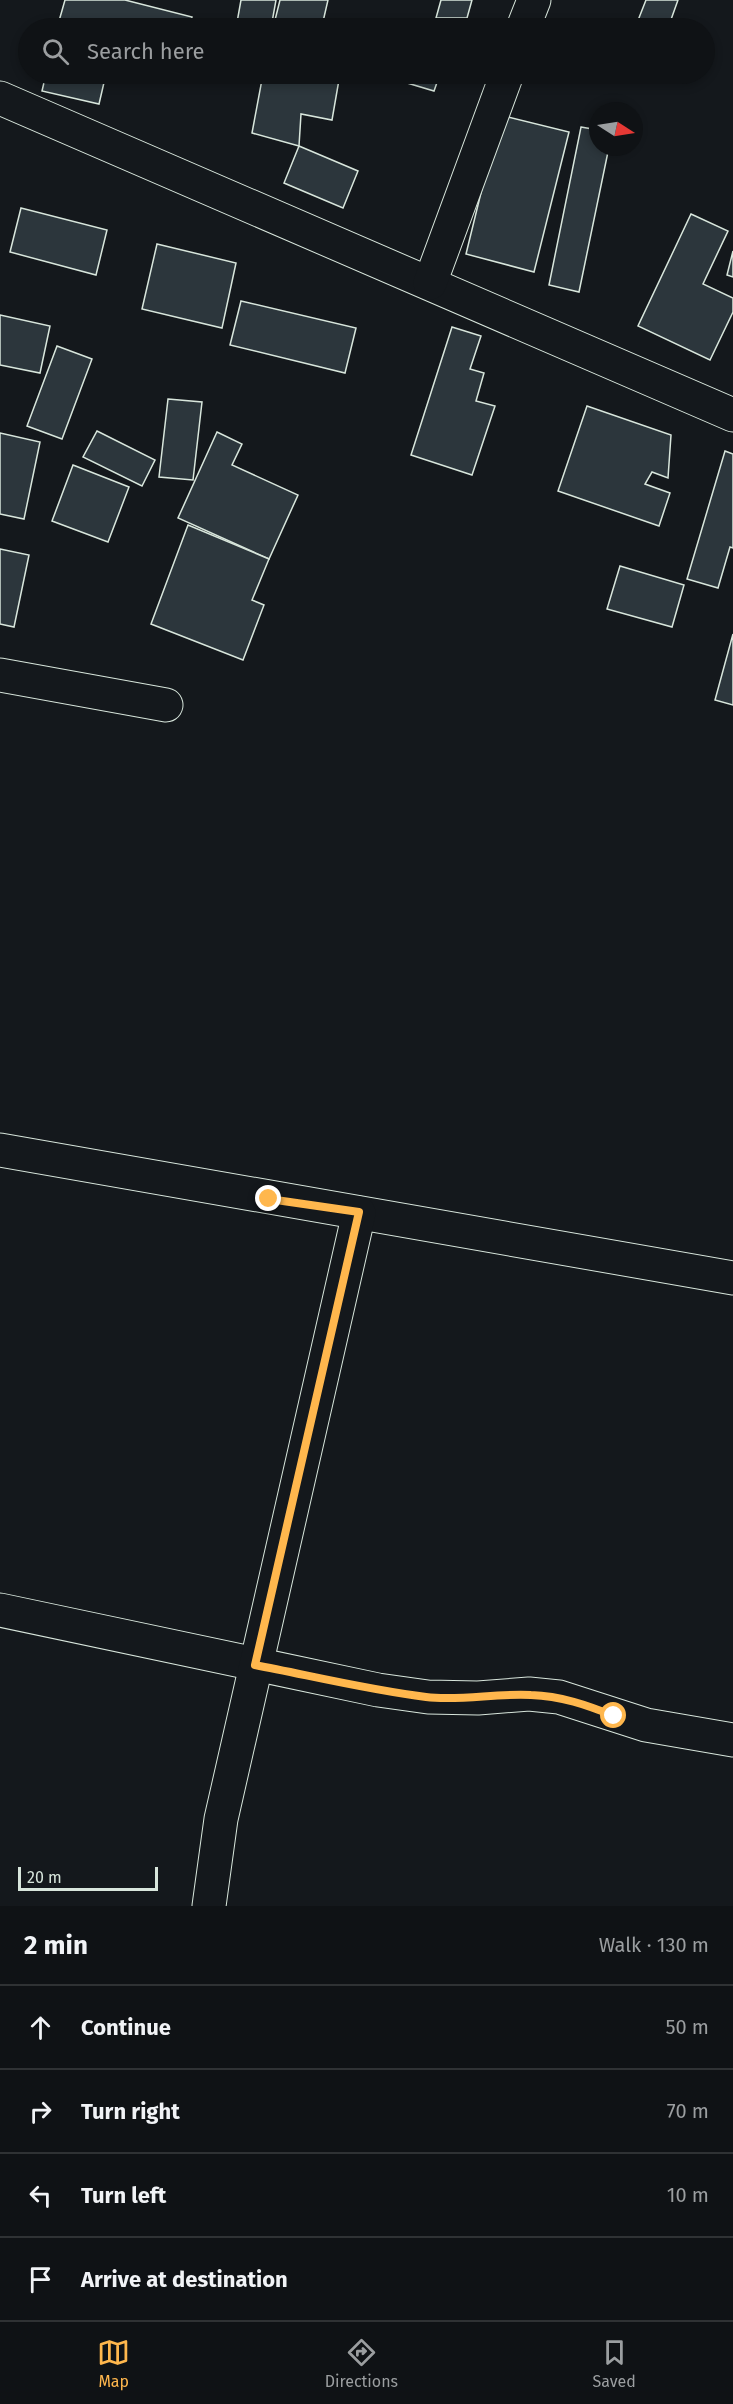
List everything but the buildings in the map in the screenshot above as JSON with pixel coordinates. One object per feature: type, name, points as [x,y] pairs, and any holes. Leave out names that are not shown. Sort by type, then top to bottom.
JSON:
[{"type":"street","points":[[527,18],[534,0]]},
{"type":"street","points":[[430,284],[503,84]]},
{"type":"street","points":[[0,98],[733,415]]},
{"type":"street","points":[[0,675],[166,705]]},
{"type":"street","points":[[0,1150],[733,1278]]},
{"type":"street","points":[[209,1906],[221,1819],[359,1212]]},
{"type":"street","points":[[0,1610],[255,1665],[428,1697],[478,1698],[530,1694],[559,1697],[646,1725],[733,1740]]},
{"type":"route","points":[[269,1199],[359,1212],[255,1665],[378,1690],[428,1697],[478,1698],[530,1694],[559,1697],[614,1716]]}]
